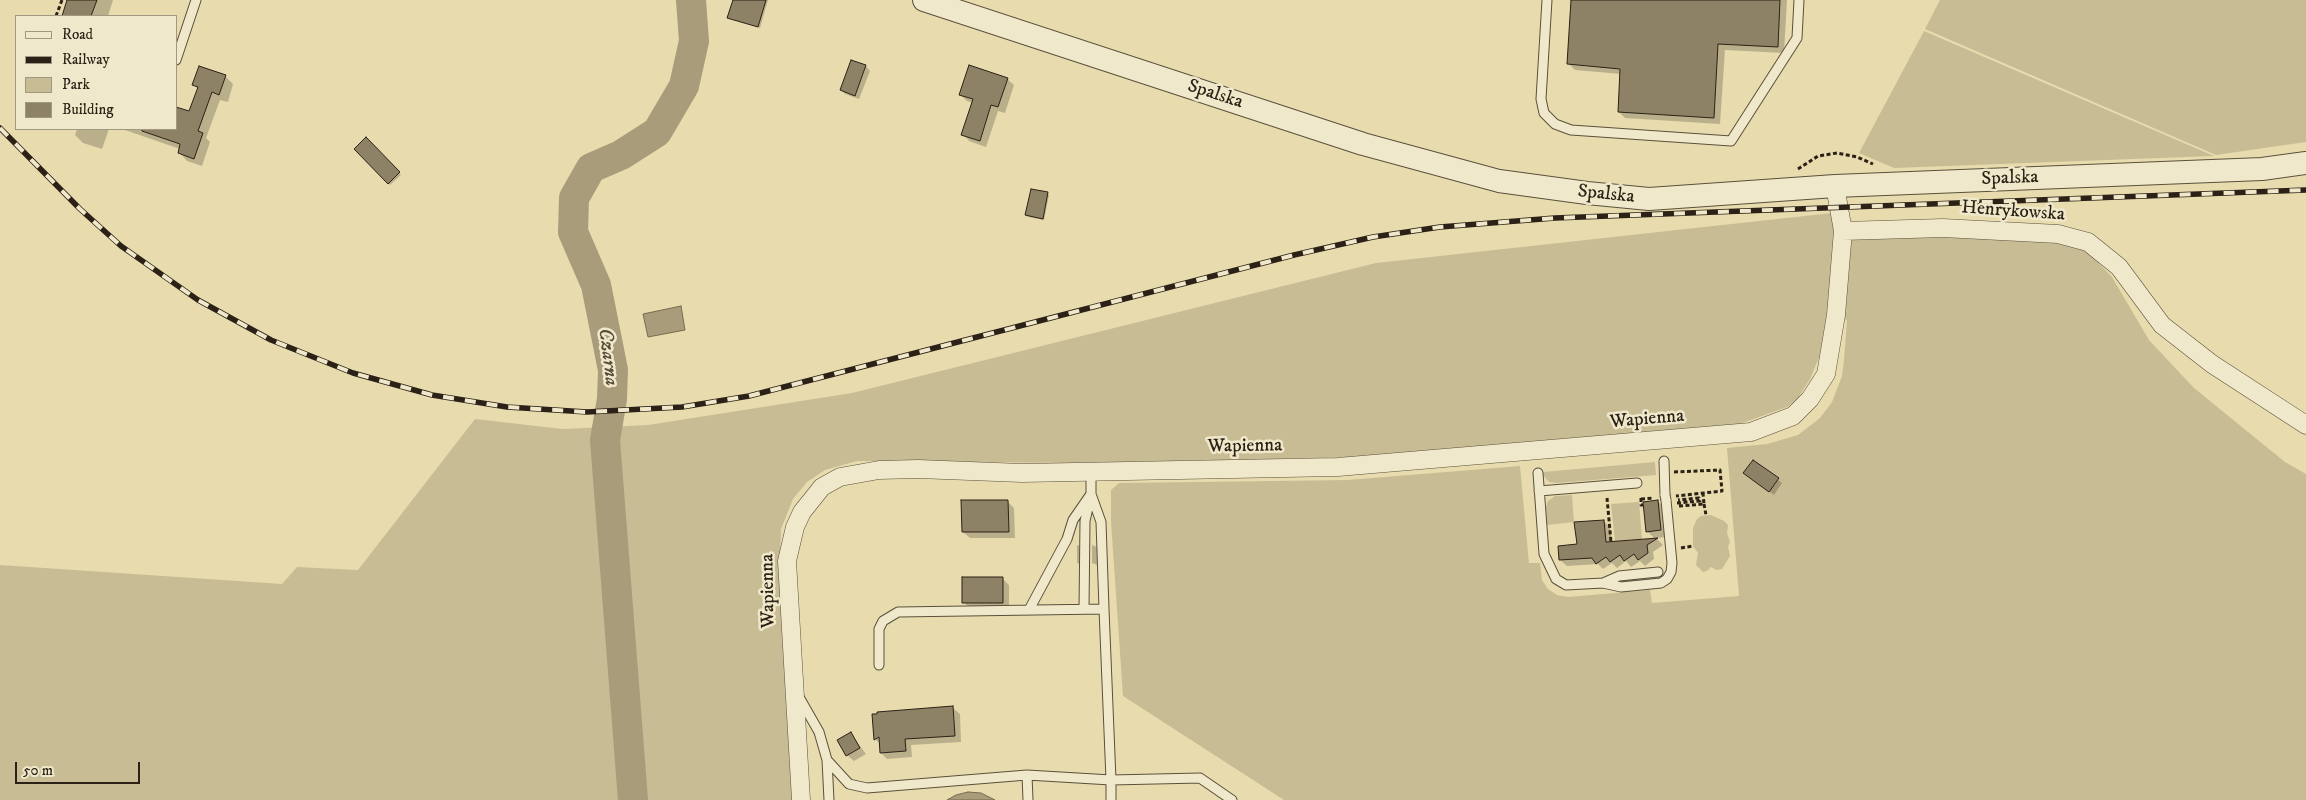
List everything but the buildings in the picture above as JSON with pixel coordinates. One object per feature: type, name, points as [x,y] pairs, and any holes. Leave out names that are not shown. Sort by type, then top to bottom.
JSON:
[{"type":"street","name":"Spalska","points":[[931,1],[1363,144],[1499,181],[1587,194],[1649,199],[1835,186],[2262,169],[2306,163]]},
{"type":"street","points":[[1835,186],[1843,231]]},
{"type":"street","name":"Henrykowska","points":[[1843,231],[1943,228],[2058,234],[2088,242],[2119,267],[2162,325],[2212,364],[2306,425]]},
{"type":"street","name":"Wapienna","points":[[801,800],[794,689],[789,547],[802,512],[822,487],[840,477],[879,470],[918,469],[1022,472],[1348,466],[1751,432],[1793,416],[1810,399],[1826,374],[1836,315],[1843,231]]},
{"type":"lane","points":[[178,54],[196,0]]},
{"type":"lane","points":[[1547,0],[1540,99],[1544,114],[1555,124],[1570,130],[1731,141],[1797,38],[1799,0]]},
{"type":"lane","points":[[1538,472],[1544,554],[1556,579],[1566,586],[1603,583],[1621,587],[1650,585],[1661,583],[1667,579],[1671,572],[1672,563],[1665,497],[1664,462]]},
{"type":"lane","points":[[1084,609],[1085,521],[1091,494],[1091,471]]},
{"type":"lane","points":[[1539,490],[1637,483]]},
{"type":"lane","points":[[1030,608],[1067,539],[1072,520],[1091,494]]},
{"type":"lane","points":[[1091,494],[1101,522],[1112,800]]},
{"type":"lane","points":[[1603,583],[1619,576],[1658,572]]},
{"type":"lane","points":[[879,665],[879,629],[883,621],[898,612],[1030,608],[1104,609]]},
{"type":"lane","points":[[794,689],[820,732],[827,760],[829,800]]},
{"type":"lane","points":[[827,760],[849,784],[867,788],[1027,775],[1111,780],[1200,778],[1232,800]]},
{"type":"lane","points":[[1027,775],[1028,800]]},
{"type":"path","points":[[56,15],[62,0]]},
{"type":"path","points":[[1664,473],[1720,470],[1722,491],[1692,494]]},
{"type":"path","points":[[1606,486],[1611,542]]},
{"type":"path","points":[[1703,493],[1706,515]]},
{"type":"path","points":[[1675,496],[1676,500],[1699,498],[1700,501],[1676,503],[1676,506],[1704,504]]},
{"type":"path","points":[[1688,547],[1693,546]]},
{"type":"green space","points":[[1940,0],[2306,0],[2306,142],[2216,155],[1925,29]]},
{"type":"green space","points":[[1924,31],[2214,156],[1894,168],[1859,153]]},
{"type":"green space","points":[[1832,213],[1835,230],[1827,317],[1820,355],[1810,379],[1798,398],[1787,407],[1737,425],[1360,457],[1079,463],[857,461],[825,470],[807,482],[793,499],[781,529],[780,556],[794,800],[0,800],[0,565],[282,584],[297,567],[358,570],[475,419],[563,429],[648,425],[852,393],[1376,263]]},
{"type":"green space","points":[[1943,236],[2056,240],[2085,249],[2112,277],[2149,340],[2194,388],[2285,462],[2306,474],[2306,800],[1284,800],[1123,696],[1111,522],[1111,490],[1119,483],[1348,480],[1520,466],[1529,563],[1540,563],[1542,580],[1548,589],[1557,595],[1568,597],[1650,590],[1652,603],[1739,596],[1727,448],[1767,444],[1798,435],[1820,418],[1832,402],[1842,376],[1844,360],[1847,320],[1844,319],[1851,237]]},
{"type":"green space","points":[[1655,462],[1656,475],[1557,483],[1549,482],[1543,475],[1543,472]]},
{"type":"green space","points":[[1572,495],[1574,522],[1547,525],[1546,507],[1548,501],[1555,496]]},
{"type":"green space","points":[[1639,502],[1642,539],[1615,541],[1611,504]]},
{"type":"green space","points":[[1711,515],[1728,525],[1727,533],[1730,542],[1728,547],[1730,556],[1722,569],[1717,570],[1711,567],[1703,572],[1696,565],[1698,553],[1693,546],[1693,528],[1697,519],[1701,516]]},
{"type":"shaded area","points":[[681,306],[685,330],[648,337],[643,314]]},
{"type":"shaded area","points":[[968,792],[981,793],[995,800],[947,800]]},
{"type":"waterway","name":"Czarna","points":[[633,800],[605,440],[612,399],[613,370],[596,285],[573,232],[574,198],[591,168],[621,155],[657,132],[684,86],[694,41],[691,0]]},
{"type":"railway","points":[[0,128],[80,209],[121,246],[198,300],[271,340],[353,373],[432,395],[507,407],[587,412],[682,407],[749,396],[1294,255],[1373,237],[1440,227],[1555,218],[2306,190]]}]
